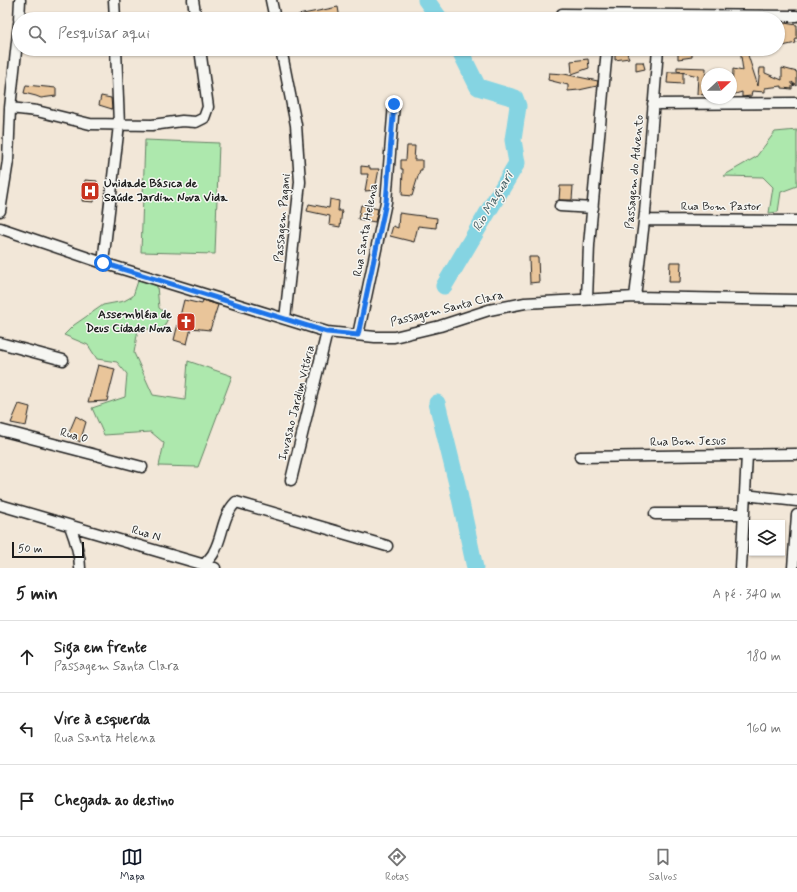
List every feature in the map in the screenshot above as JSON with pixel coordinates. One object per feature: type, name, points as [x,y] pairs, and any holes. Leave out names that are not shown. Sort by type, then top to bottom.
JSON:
[{"type":"street","points":[[20,0],[20,12]]},
{"type":"street","points":[[114,0],[115,12]]},
{"type":"street","points":[[193,0],[195,12]]},
{"type":"street","points":[[271,0],[274,12]]},
{"type":"street","points":[[785,16],[797,16]]},
{"type":"street","points":[[0,211],[8,161],[10,108],[16,56]]},
{"type":"street","points":[[103,263],[119,124],[116,56]]},
{"type":"street","points":[[10,108],[37,111],[90,124],[152,125],[182,121],[196,122],[204,118],[208,107],[201,56]]},
{"type":"street","name":"Passagem Pagani","points":[[282,56],[296,125],[300,176],[299,198],[285,319]]},
{"type":"street","points":[[587,299],[589,245],[606,56]]},
{"type":"street","name":"Passagem do Advento","points":[[635,297],[644,220],[657,56]]},
{"type":"street","points":[[653,104],[797,103]]},
{"type":"street","name":"Rua Santa Helena","points":[[358,335],[386,202],[394,104]]},
{"type":"street","points":[[560,206],[593,208]]},
{"type":"street","name":"Rua Bom Pastor","points":[[644,220],[797,221]]},
{"type":"street","name":"Passagem Santa Clara","points":[[0,228],[103,263],[327,332],[376,337],[394,337],[440,326],[489,310],[525,303],[635,297],[797,300]]},
{"type":"street","name":"Invasao Jardim Vitória","points":[[291,480],[327,332]]},
{"type":"street","points":[[0,343],[63,360]]},
{"type":"street","name":"Rua 0","points":[[0,430],[142,467]]},
{"type":"street","name":"Rua Bom Jesus","points":[[580,456],[797,454]]},
{"type":"street","points":[[741,568],[747,455]]},
{"type":"street","points":[[745,495],[797,501]]},
{"type":"street","points":[[204,565],[214,552],[228,513],[236,502],[387,546]]},
{"type":"street","name":"Rua N","points":[[0,504],[215,568]]},
{"type":"street","points":[[655,514],[744,514]]},
{"type":"street","points":[[793,568],[797,515]]},
{"type":"street","points":[[70,526],[80,560],[80,568]]},
{"type":"green space","points":[[797,130],[797,186],[781,192],[778,212],[769,213],[773,187],[763,177],[723,176],[756,157],[775,132]]},
{"type":"green space","points":[[145,140],[219,143],[215,254],[141,252]]},
{"type":"green space","points":[[139,278],[157,286],[159,308],[169,316],[163,329],[138,329],[134,353],[153,395],[185,400],[188,361],[232,376],[198,467],[159,466],[164,443],[151,432],[104,435],[92,408],[125,397],[127,374],[117,362],[97,359],[88,345],[64,335],[74,325],[103,305],[124,301],[133,296]]},
{"type":"building","points":[[338,7],[339,12],[313,12]]},
{"type":"building","points":[[785,23],[797,25],[796,43],[785,45]]},
{"type":"building","points":[[615,56],[628,56],[629,58],[615,60]]},
{"type":"building","points":[[678,56],[692,56],[692,57],[678,59]]},
{"type":"building","points":[[741,56],[748,56],[758,86],[760,68],[765,68],[765,73],[782,80],[782,68],[797,72],[797,86],[792,82],[792,84],[795,85],[792,86],[792,89],[782,88],[782,86],[765,88],[765,92],[752,91],[751,96],[742,97],[742,92],[737,94],[737,70],[743,71]]},
{"type":"building","points":[[588,59],[589,68],[572,74],[571,61]]},
{"type":"building","points":[[636,62],[643,62],[645,69],[636,71]]},
{"type":"building","points":[[677,67],[706,68],[701,68],[701,94],[697,94],[698,76],[677,71]]},
{"type":"building","points":[[668,72],[683,72],[683,84],[667,83]]},
{"type":"building","points":[[549,73],[564,74],[598,81],[597,86],[568,91],[568,85],[548,80]]},
{"type":"building","points":[[26,85],[56,88],[56,96],[41,98],[24,93]]},
{"type":"building","points":[[101,96],[111,98],[112,109],[99,105]]},
{"type":"building","points":[[407,146],[415,146],[414,160],[422,160],[422,170],[420,170],[412,196],[402,195],[403,169],[401,169],[401,160],[406,160]]},
{"type":"building","points":[[361,166],[370,167],[370,169],[379,169],[375,190],[365,191],[368,174],[361,174]]},
{"type":"building","name":"Unidade Básica de Saúde Jardim Nova Vida","points":[[85,180],[97,181],[94,202],[82,201]]},
{"type":"building","points":[[560,186],[573,186],[572,200],[559,200]]},
{"type":"building","points":[[330,199],[339,201],[338,211],[342,211],[340,227],[329,225],[330,216],[307,211],[309,204],[329,208]]},
{"type":"building","points":[[361,205],[378,209],[375,222],[358,219]]},
{"type":"building","points":[[399,213],[437,218],[436,228],[418,226],[414,242],[390,236],[393,226],[398,228]]},
{"type":"building","points":[[529,257],[538,257],[539,282],[530,283]]},
{"type":"building","points":[[670,262],[681,262],[680,282],[669,282]]},
{"type":"building","points":[[184,300],[202,304],[203,300],[218,305],[210,330],[191,328],[187,344],[174,340]]},
{"type":"building","points":[[98,365],[115,369],[107,401],[88,402]]},
{"type":"building","points":[[19,404],[30,407],[26,426],[11,423]]},
{"type":"building","points":[[76,416],[86,422],[80,442],[68,435]]},
{"type":"waterway","name":"Rio Maguari","points":[[426,0],[435,12]]},
{"type":"waterway","name":"Rio Maguari","points":[[444,286],[517,163],[513,140],[518,106],[515,98],[478,87],[462,56]]},
{"type":"waterway","name":"Rio Maguari","points":[[437,403],[457,484],[475,568]]},
{"type":"place","name":"Unidade Básica de Saúde Jardim Nova Vida","points":[[90,191]]},
{"type":"place","name":"Assembléia de Deus Cidade Nova","points":[[186,322]]},
{"type":"route","points":[[103,263],[327,332],[358,335],[386,202],[394,104]]}]
